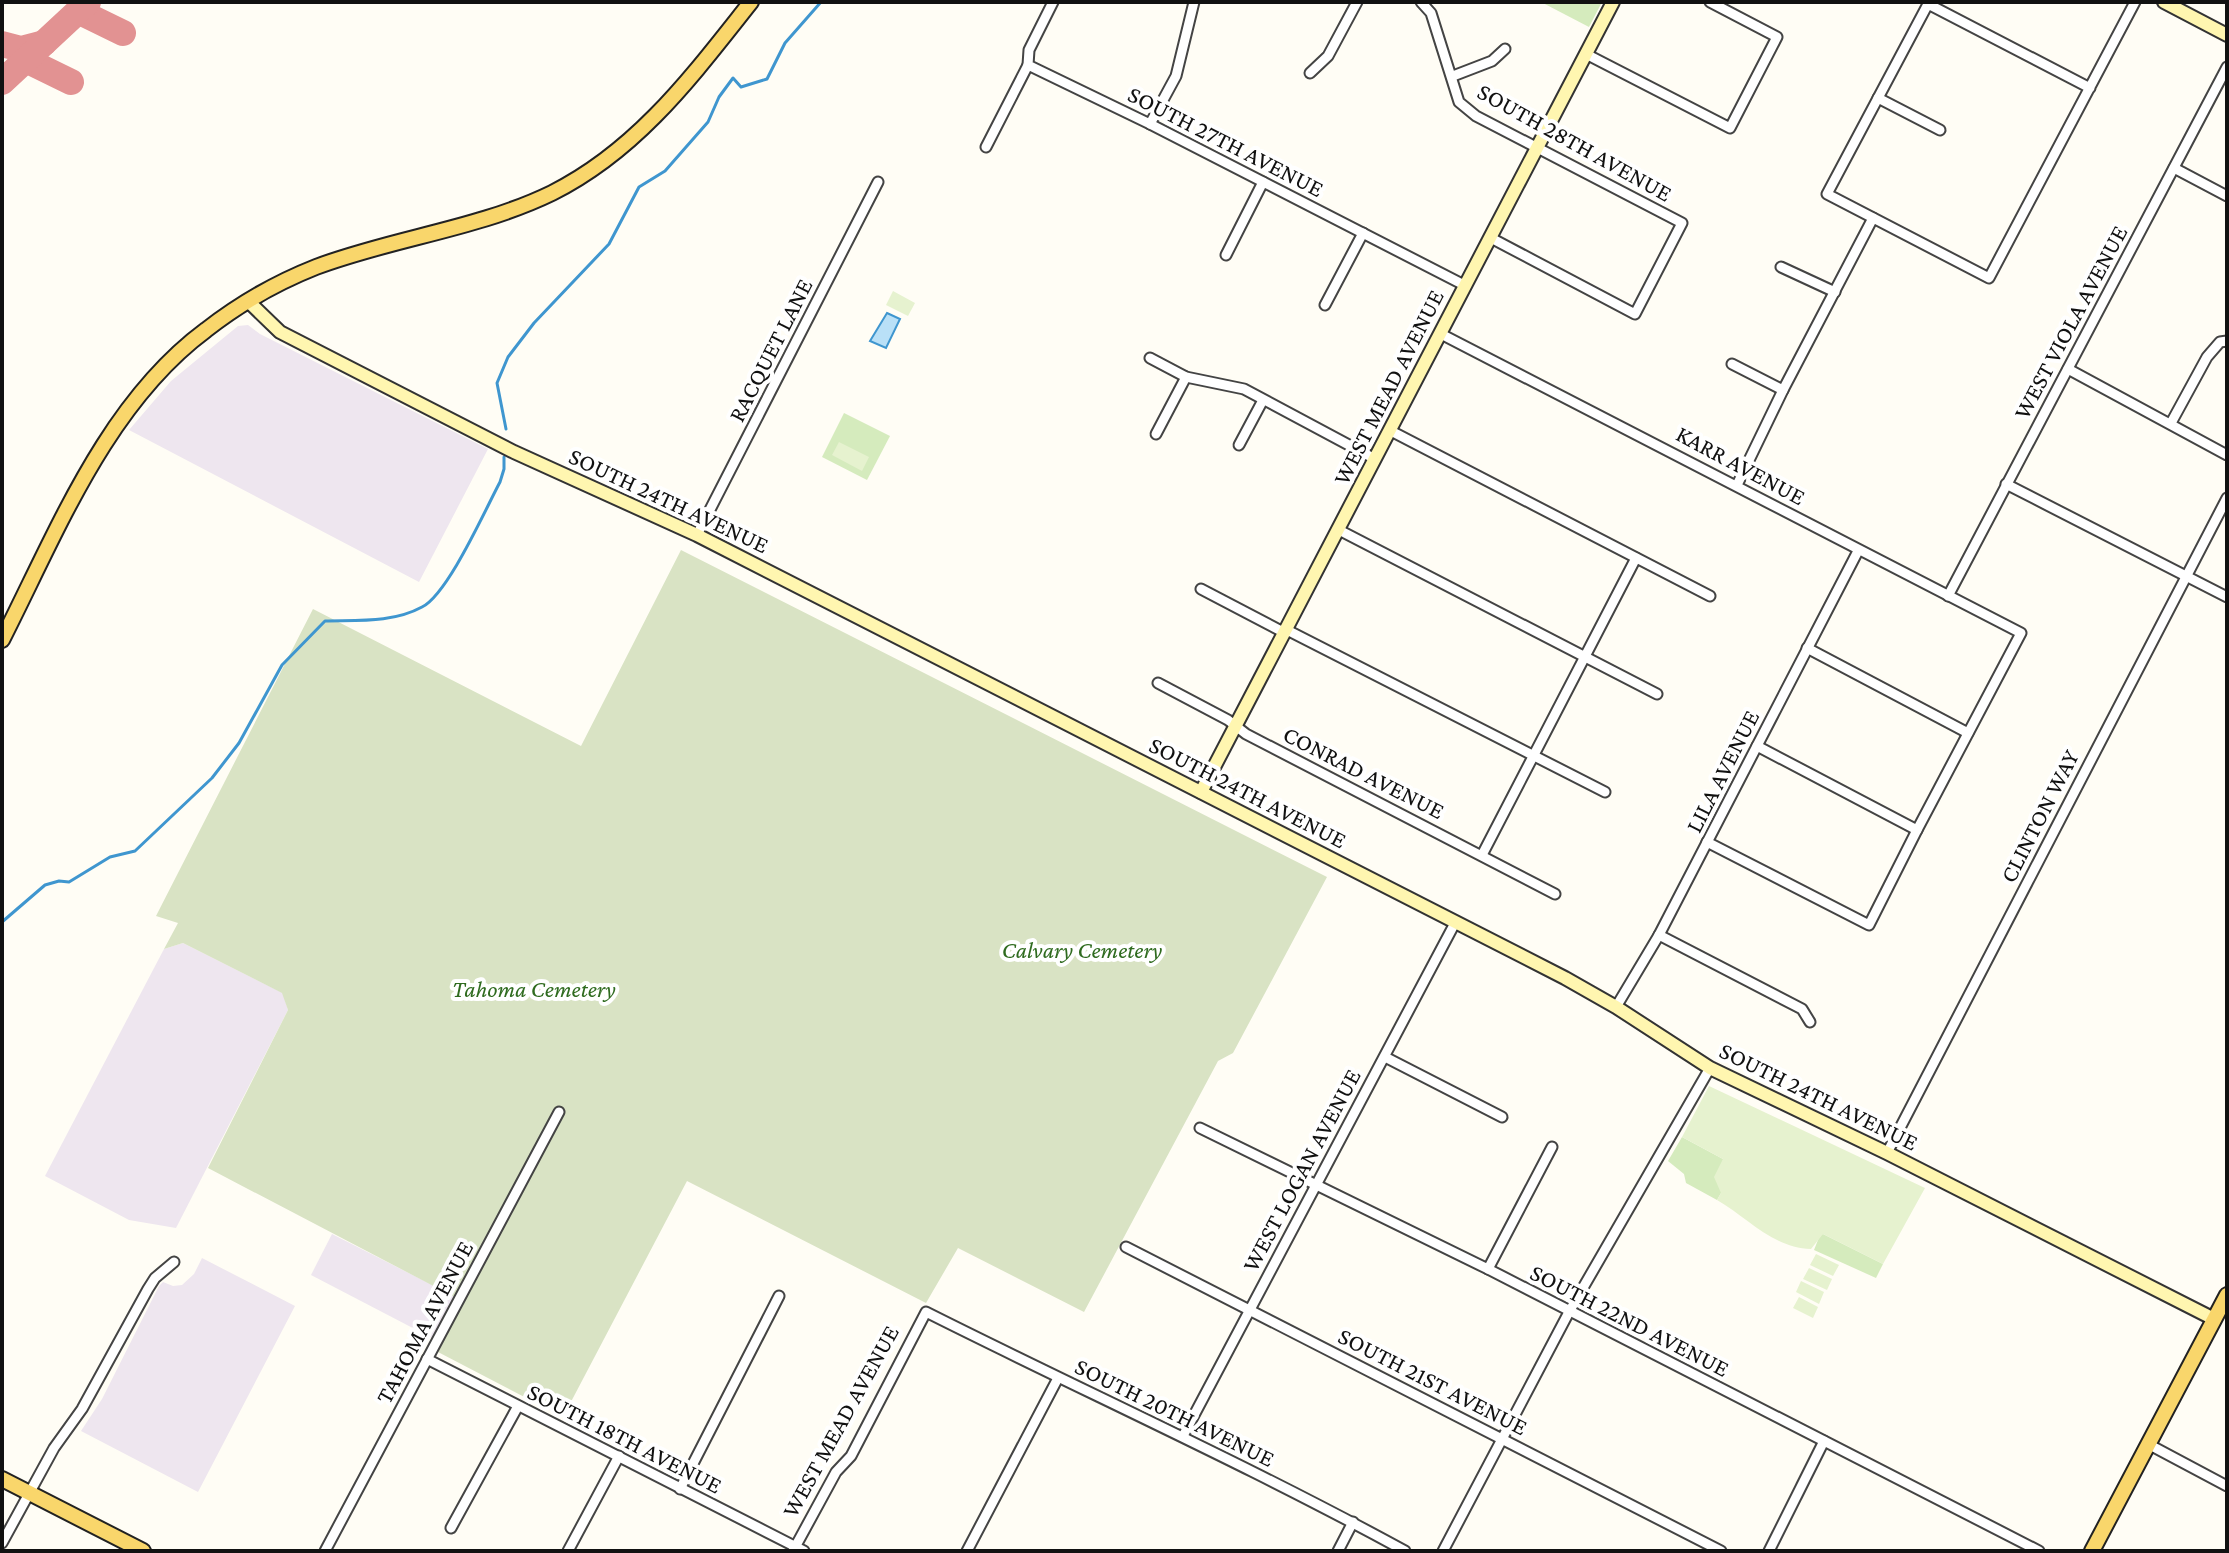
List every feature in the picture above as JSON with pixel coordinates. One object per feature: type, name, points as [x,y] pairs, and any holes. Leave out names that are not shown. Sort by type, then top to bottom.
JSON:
[{"type":"main road","points":[[2,640],[107,439],[136,397],[205,330],[248,301],[315,268],[499,215],[553,192],[582,175],[649,125],[688,82],[751,2]]},
{"type":"main road","points":[[2092,1551],[2148,1444],[2221,1322],[2227,1295]]},
{"type":"main road","points":[[2,1479],[143,1551]]},
{"type":"street","points":[[986,147],[1028,65],[1029,50],[1053,2]]},
{"type":"street","points":[[1150,124],[1176,76],[1194,2]]},
{"type":"street","points":[[1310,73],[1328,56],[1357,2]]},
{"type":"street","name":"SOUTH 28TH AVENUE","points":[[1421,2],[1431,13],[1459,102],[1476,116],[1682,223],[1635,314],[1491,238]]},
{"type":"street","name":"WEST MEAD AVENUE","points":[[1201,792],[1613,2]]},
{"type":"street","points":[[1586,54],[1730,128],[1777,37],[1710,2]]},
{"type":"street","points":[[2090,88],[1928,4],[1827,194],[1989,278],[2090,88],[2135,2]]},
{"type":"street","points":[[2164,2],[2187,7],[2227,35]]},
{"type":"street","points":[[1453,76],[1492,61],[1505,49]]},
{"type":"street","name":"SOUTH 27TH AVENUE","points":[[1028,65],[1466,286]]},
{"type":"street","name":"WEST VIOLA AVENUE","points":[[1948,596],[2227,67]]},
{"type":"street","points":[[1878,98],[1940,130]]},
{"type":"street","points":[[2174,168],[2227,196]]},
{"type":"street","name":"RACQUET LANE","points":[[697,535],[878,182]]},
{"type":"street","points":[[1226,255],[1263,182]]},
{"type":"street","points":[[1737,485],[1873,218]]},
{"type":"street","points":[[1325,305],[1363,233]]},
{"type":"street","points":[[1781,267],[1835,292]]},
{"type":"street","name":"SOUTH 24TH AVENUE","points":[[248,301],[280,332],[514,452],[697,535],[1201,792],[1616,1007],[1710,1068],[1887,1153],[2221,1322]]},
{"type":"street","name":"KARR AVENUE","points":[[1441,334],[2021,633],[1968,733]]},
{"type":"street","points":[[2171,423],[2207,357],[2224,342]]},
{"type":"street","points":[[1150,358],[1186,377],[1244,389],[1375,459]]},
{"type":"street","points":[[1732,364],[1783,390]]},
{"type":"street","points":[[2068,369],[2227,455]]},
{"type":"street","points":[[1156,434],[1186,377]]},
{"type":"street","points":[[1239,445],[1263,400]]},
{"type":"street","points":[[1391,431],[1710,596]]},
{"type":"street","points":[[2006,484],[2227,597]]},
{"type":"street","name":"CLINTON WAY","points":[[1887,1153],[2227,498]]},
{"type":"street","points":[[1339,530],[1657,694]]},
{"type":"street","name":"LILA AVENUE","points":[[1616,1007],[1659,935],[1858,551]]},
{"type":"street","points":[[1482,855],[1636,558]]},
{"type":"street","points":[[1201,589],[1605,792]]},
{"type":"street","points":[[1707,842],[1869,925],[1968,733],[1807,648]]},
{"type":"street","name":"CONRAD AVENUE","points":[[1158,683],[1555,894]]},
{"type":"street","points":[[1757,746],[1917,830]]},
{"type":"street","name":"WEST LOGAN AVENUE","points":[[1183,1436],[1455,923]]},
{"type":"street","points":[[1659,935],[1802,1009],[1810,1022]]},
{"type":"street","points":[[1385,1057],[1502,1117]]},
{"type":"street","points":[[1443,1551],[1569,1312],[1710,1068]]},
{"type":"street","name":"TAHOMA AVENUE","points":[[325,1551],[559,1112]]},
{"type":"street","name":"SOUTH 22ND AVENUE","points":[[1200,1128],[1488,1269],[2039,1551]]},
{"type":"street","points":[[1488,1269],[1552,1147]]},
{"type":"street","name":"SOUTH 21ST AVENUE","points":[[1126,1247],[1721,1551]]},
{"type":"street","points":[[2,1543],[54,1448],[82,1409],[148,1289],[155,1278],[174,1262]]},
{"type":"street","points":[[680,1489],[779,1296]]},
{"type":"street","name":"WEST MEAD AVENUE","points":[[798,1550],[836,1472],[851,1456],[926,1312]]},
{"type":"street","name":"SOUTH 20TH AVENUE","points":[[926,1312],[1183,1436],[1405,1551]]},
{"type":"street","name":"SOUTH 18TH AVENUE","points":[[427,1359],[798,1550]]},
{"type":"street","points":[[967,1551],[1058,1378]]},
{"type":"street","points":[[451,1528],[518,1406]]},
{"type":"street","points":[[1769,1551],[1824,1441]]},
{"type":"street","points":[[2148,1444],[2227,1486]]},
{"type":"street","points":[[568,1551],[619,1456]]},
{"type":"street","points":[[1338,1551],[1353,1522]]},
{"type":"shaded area","points":[[248,325],[260,334],[488,449],[419,582],[129,430],[171,381],[238,326]]},
{"type":"shaded area","points":[[183,943],[283,993],[288,1010],[176,1228],[129,1220],[45,1176],[164,949]]},
{"type":"shaded area","points":[[332,1234],[454,1296],[432,1338],[311,1275]]},
{"type":"shaded area","points":[[202,1258],[295,1306],[198,1492],[81,1431],[102,1399],[159,1286],[163,1282],[182,1285],[194,1274]]},
{"type":"green space","points":[[1541,2],[1602,2],[1589,27]]},
{"type":"green space","points":[[893,291],[915,303],[908,316],[886,305]]},
{"type":"green space","points":[[844,413],[890,436],[867,480],[822,457]]},
{"type":"green space","points":[[839,442],[869,457],[862,471],[832,455]]},
{"type":"green space","name":"Tahoma Cemetery","points":[[681,550],[1327,877],[1233,1053],[1218,1061],[1084,1312],[958,1248],[926,1303],[687,1181],[563,1417],[438,1352],[464,1302],[208,1168],[288,1010],[282,993],[183,943],[164,949],[178,923],[156,916],[313,609],[581,746]]},
{"type":"green space","points":[[1709,1086],[1925,1188],[1883,1264],[1823,1234],[1811,1249],[1785,1243],[1761,1231],[1717,1200],[1721,1193],[1714,1177],[1723,1159],[1682,1137]]},
{"type":"green space","points":[[1682,1137],[1723,1159],[1721,1193],[1717,1200],[1686,1183],[1684,1174],[1668,1161]]},
{"type":"green space","points":[[1823,1234],[1883,1264],[1876,1278],[1814,1250]]},
{"type":"green space","points":[[1816,1254],[1839,1265],[1833,1276],[1810,1265]]},
{"type":"green space","points":[[1809,1268],[1832,1279],[1827,1290],[1803,1279]]},
{"type":"green space","points":[[1801,1281],[1824,1292],[1819,1304],[1796,1292]]},
{"type":"green space","points":[[1799,1297],[1818,1307],[1813,1318],[1793,1308]]},
{"type":"water","points":[[887,313],[900,319],[886,348],[870,341]]},
{"type":"waterway","points":[[506,429],[497,383],[508,357],[534,323],[609,244],[639,187],[665,171],[708,122],[719,97],[733,78],[741,87],[767,79],[785,43],[821,2]]},
{"type":"waterway","points":[[2,922],[45,885],[69,882],[110,857],[135,851],[212,778],[239,743],[282,665],[325,621],[399,616],[422,607],[432,599],[454,569],[476,530],[500,482],[504,457]]},
{"type":"taxiway","points":[[2,82],[88,2]]},
{"type":"taxiway","points":[[78,11],[123,33]]},
{"type":"taxiway","points":[[2,44],[21,49],[44,43]]},
{"type":"taxiway","points":[[26,60],[71,82]]},
{"type":"park label","name":"Calvary Cemetery","points":[[1082,949]]}]
